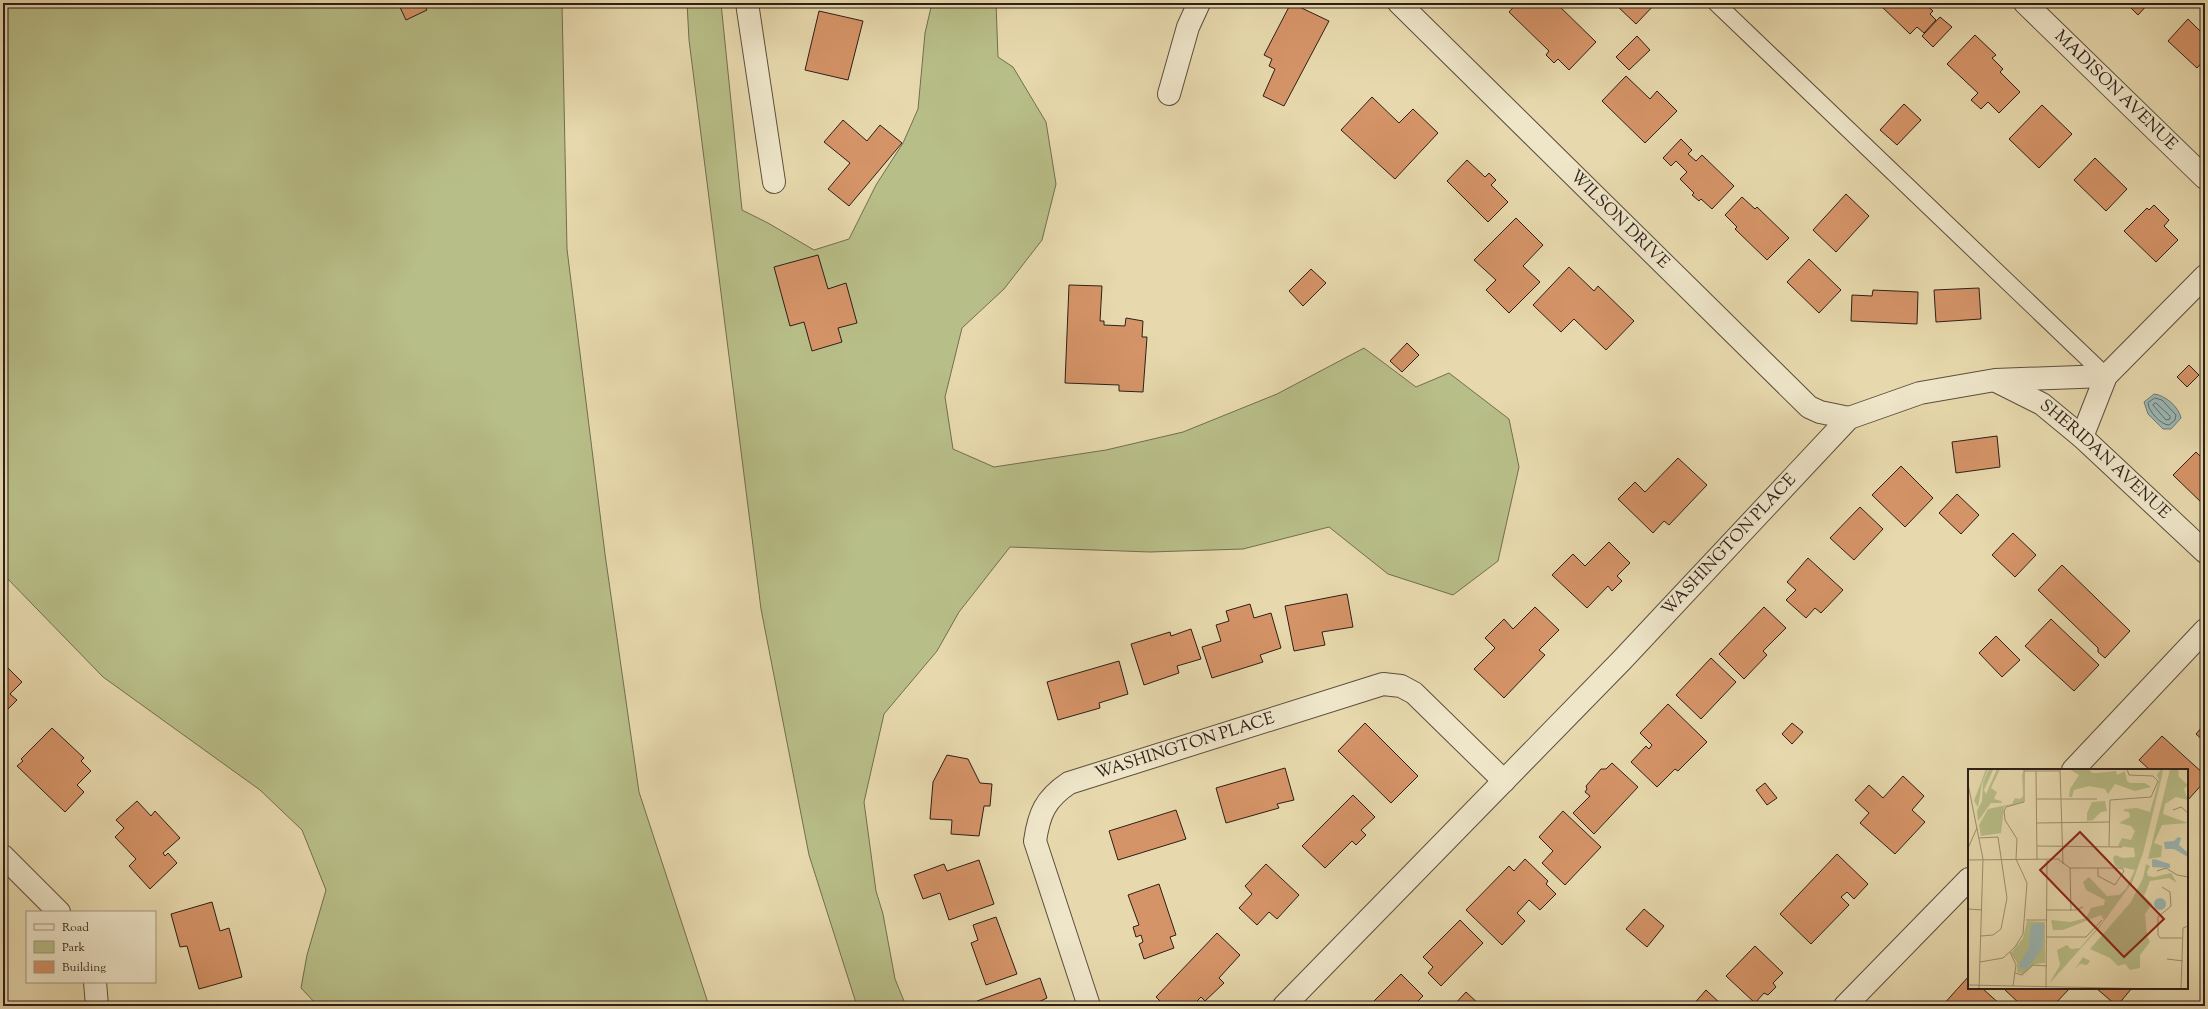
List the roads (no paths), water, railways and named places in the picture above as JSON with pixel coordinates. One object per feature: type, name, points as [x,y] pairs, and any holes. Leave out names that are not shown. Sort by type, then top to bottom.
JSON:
[{"type":"street","points":[[747,3],[774,182]]},
{"type":"street","points":[[1169,94],[1188,27],[1199,3]]},
{"type":"street","name":"WILSON DRIVE","points":[[1399,3],[1809,407],[1820,412],[1849,418]]},
{"type":"street","name":"MADISON AVENUE","points":[[2026,3],[2205,178]]},
{"type":"street","points":[[2082,437],[2106,376],[2205,276]]},
{"type":"street","name":"WASHINGTON PLACE","points":[[1284,1006],[1622,660],[1849,418],[1920,393],[1995,380],[2106,376]]},
{"type":"street","name":"SHERIDAN AVENUE","points":[[1995,380],[2042,404],[2082,437],[2205,552]]},
{"type":"street","points":[[2073,769],[2205,630]]},
{"type":"street","name":"WASHINGTON PLACE","points":[[1089,1006],[1034,841],[1038,819],[1047,802],[1069,783],[1384,684],[1401,686],[1414,693],[1504,781]]},
{"type":"street","points":[[3,856],[58,911]]},
{"type":"street","points":[[1845,1006],[1968,880]]},
{"type":"street","points":[[95,983],[97,1006]]},
{"type":"lane","points":[[1716,3],[2106,376]]},
{"type":"water","points":[[2154,394],[2171,402],[2180,414],[2181,418],[2171,429],[2163,429],[2148,414],[2144,402]]}]
